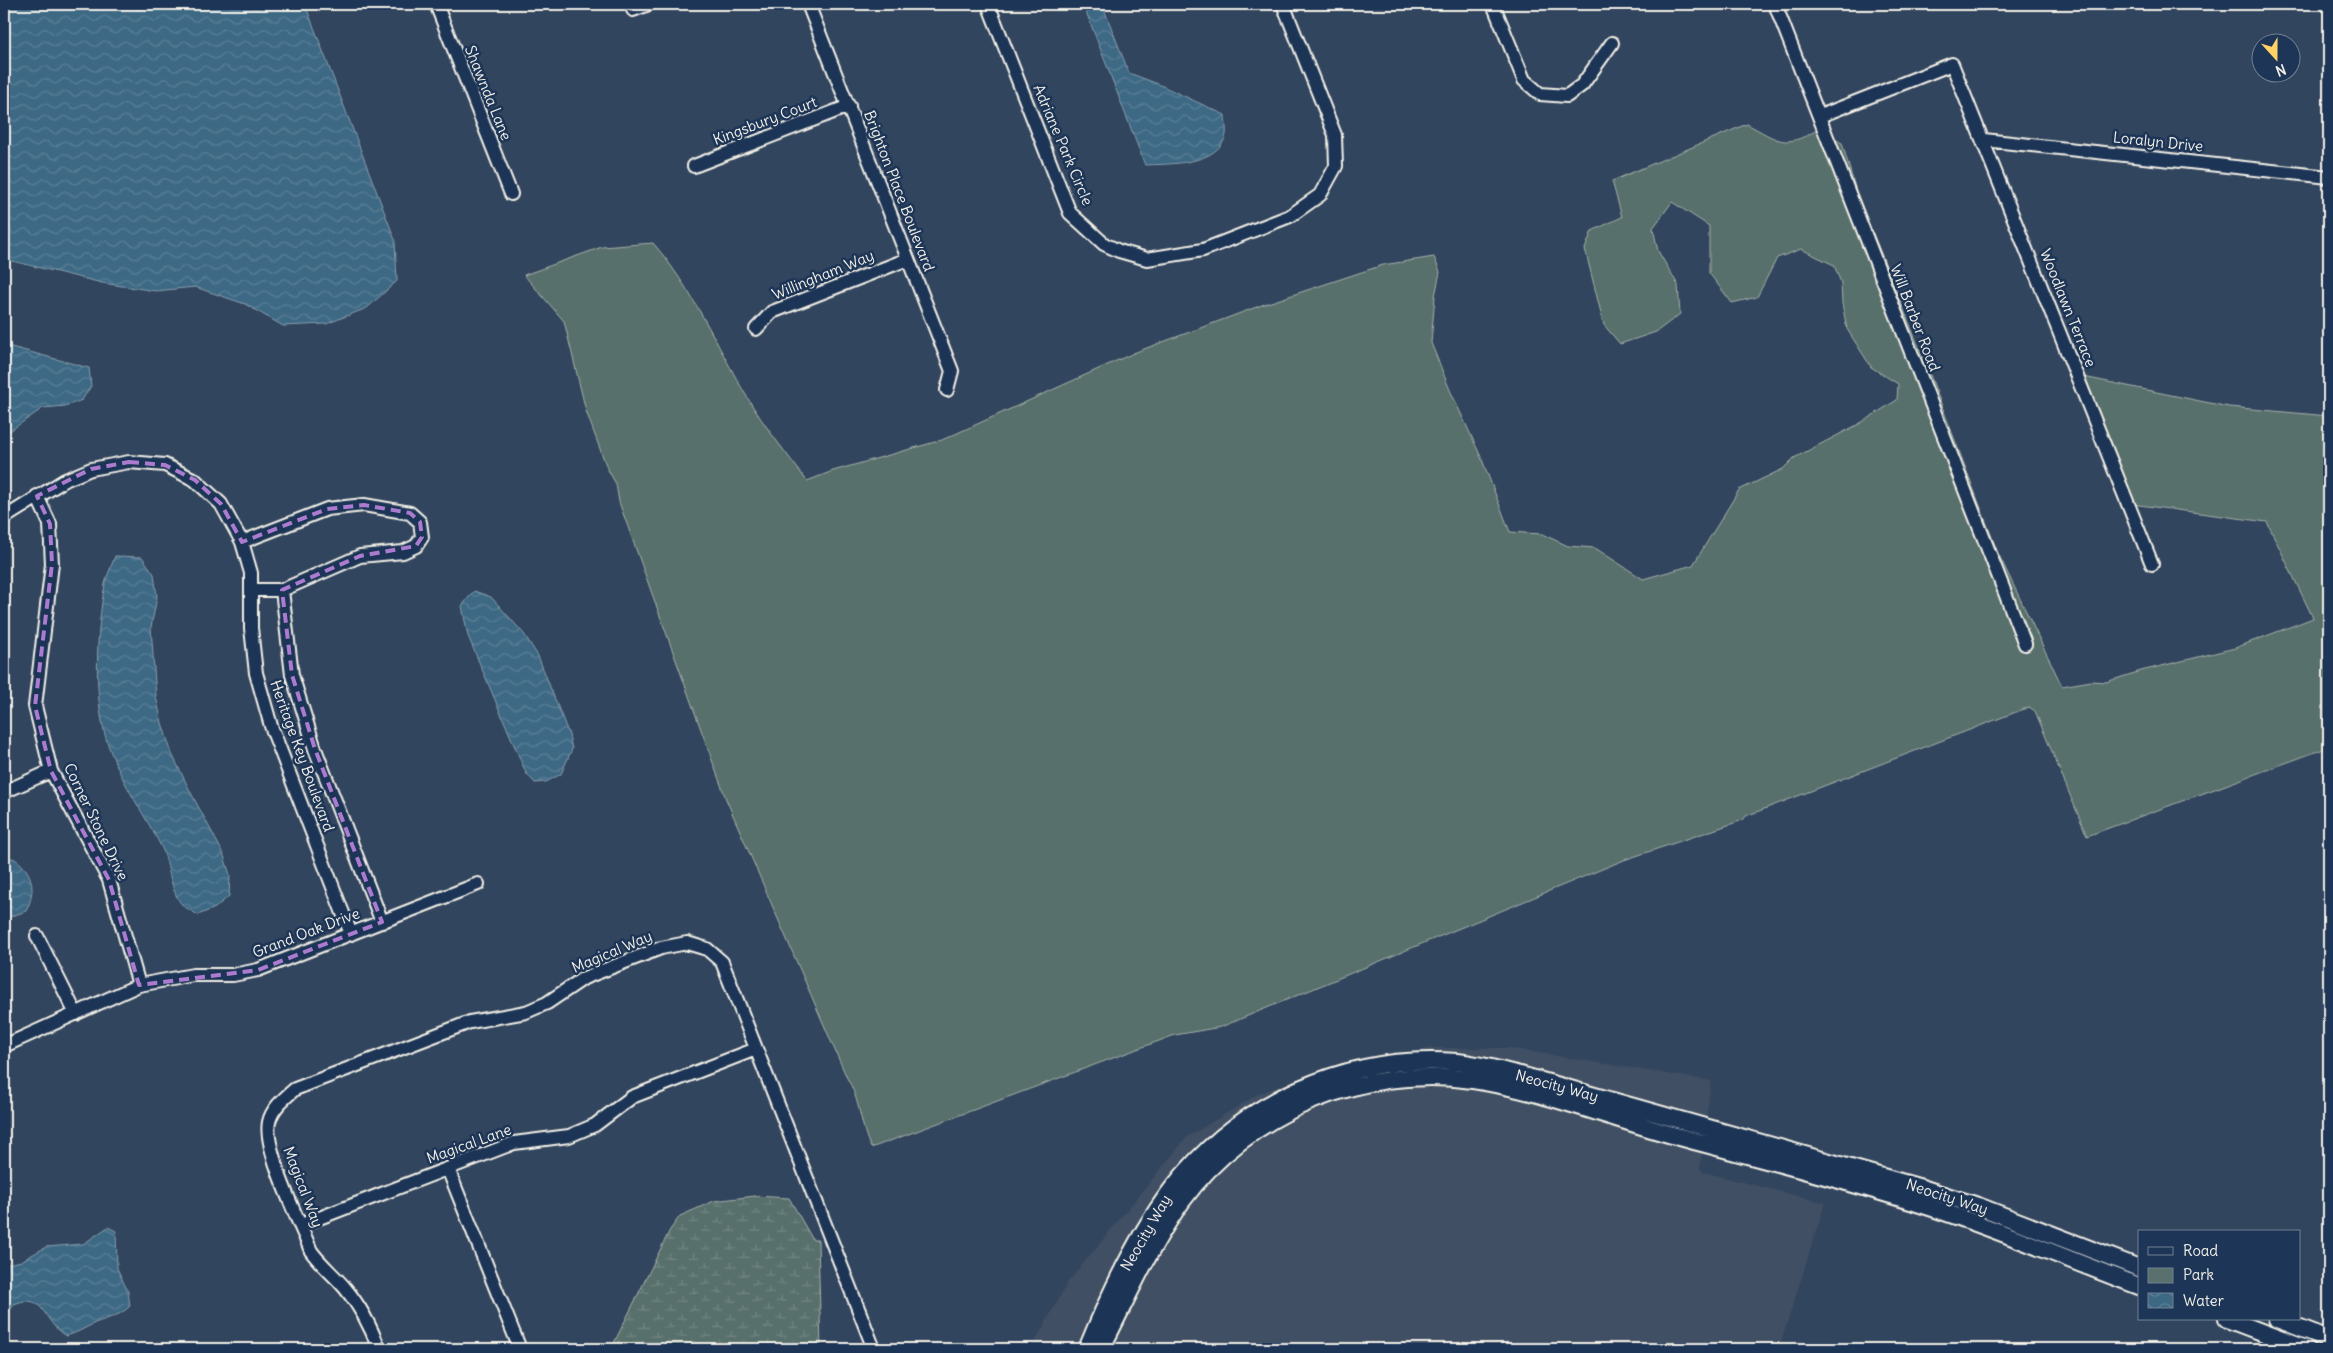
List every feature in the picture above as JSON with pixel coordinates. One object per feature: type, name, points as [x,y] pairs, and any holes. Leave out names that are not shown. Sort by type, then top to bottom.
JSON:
[{"type":"street","name":"Shawnda Lane","points":[[436,4],[511,194]]},
{"type":"street","points":[[633,10],[649,4]]},
{"type":"street","name":"Brighton Place Boulevard","points":[[808,4],[952,372],[946,390]]},
{"type":"street","name":"Adriane Park Circle","points":[[988,4],[1070,213],[1104,244],[1147,259],[1203,250],[1290,216],[1320,195],[1336,166],[1335,135],[1283,4]]},
{"type":"street","points":[[1493,4],[1524,80],[1540,94],[1567,96],[1582,85],[1612,43]]},
{"type":"street","name":"Will Barber Road","points":[[1775,4],[2025,644]]},
{"type":"street","name":"Woodlawn Terrace","points":[[1820,116],[1952,64],[2152,564]]},
{"type":"street","name":"Kingsbury Court","points":[[694,166],[849,106]]},
{"type":"street","name":"Loralyn Drive","points":[[1984,140],[2329,177]]},
{"type":"street","name":"Willingham Way","points":[[756,329],[772,312],[908,258]]},
{"type":"street","name":"Heritage Key Boulevard","points":[[4,518],[38,496],[91,469],[129,462],[165,465],[195,480],[221,504],[242,542],[251,573],[251,628],[256,672],[271,726],[351,934]]},
{"type":"street","name":"Corner Stone Drive","points":[[38,496],[50,524],[52,564],[35,706],[51,771],[109,880],[139,986]]},
{"type":"street","points":[[242,542],[327,509],[364,505],[410,513],[420,522],[422,537],[416,546],[403,552],[360,556],[282,590],[251,590]]},
{"type":"street","points":[[282,590],[292,675],[315,749],[382,922]]},
{"type":"street","points":[[4,792],[51,771]]},
{"type":"street","name":"Grand Oak Drive","points":[[139,986],[193,975],[233,975],[258,970],[478,884]]},
{"type":"street","points":[[37,936],[76,1014]]},
{"type":"street","name":"Magical Way","points":[[379,1349],[369,1322],[345,1288],[320,1264],[311,1251],[270,1148],[269,1122],[277,1105],[295,1089],[470,1022],[526,1012],[547,1003],[584,978],[661,948],[687,944],[707,949],[722,962],[874,1349]]},
{"type":"street","points":[[4,1046],[139,986]]},
{"type":"street","name":"Magical Lane","points":[[301,1226],[514,1143],[569,1136],[595,1125],[632,1097],[756,1049]]},
{"type":"street","name":"Neocity Way","points":[[1101,1349],[1163,1230],[1184,1199],[1214,1165],[1254,1133],[1283,1114],[1308,1102],[1371,1083],[1457,1062],[1490,1068],[1656,1113],[1925,1189],[1978,1206],[2138,1268]]},
{"type":"street","name":"Neocity Way","points":[[1087,1349],[1103,1311],[1147,1226],[1191,1166],[1234,1126],[1300,1088],[1332,1076],[1366,1068],[1426,1070],[1511,1088],[1652,1130],[1920,1204],[2138,1286]]},
{"type":"street","points":[[1652,1130],[1656,1113]]},
{"type":"street","points":[[448,1169],[520,1349]]},
{"type":"street","points":[[2230,1320],[2306,1349]]},
{"type":"street","points":[[2280,1320],[2329,1339]]},
{"type":"highlighted area","points":[[129,462],[165,465],[195,480],[221,504],[242,542],[327,509],[364,505],[410,513],[420,522],[422,537],[416,546],[360,556],[282,590],[292,675],[315,749],[382,922],[258,970],[139,985],[109,880],[51,771],[35,706],[52,564],[50,524],[37,496],[91,469]]},
{"type":"shaded area","points":[[1431,1048],[1508,1048],[1711,1081],[1706,1121],[1428,1056],[1270,1097],[1081,1349],[1031,1349],[1068,1282],[1187,1137],[1260,1093],[1332,1068]]},
{"type":"shaded area","points":[[1438,1083],[1510,1094],[1702,1149],[1700,1168],[1703,1172],[1825,1203],[1779,1349],[1108,1349],[1156,1253],[1188,1203],[1217,1169],[1257,1138],[1310,1107],[1372,1088]]},
{"type":"green space","points":[[1747,124],[1767,135],[1782,140],[1797,139],[1817,130],[1842,143],[1857,194],[1927,367],[1998,553],[2062,686],[2091,681],[2106,682],[2141,671],[2235,648],[2313,618],[2267,522],[2124,503],[2074,375],[2229,407],[2329,416],[2329,747],[2087,836],[2035,711],[2029,707],[1746,816],[1743,820],[1624,860],[1221,1027],[1175,1035],[871,1148],[864,1131],[855,1094],[726,799],[619,502],[616,484],[607,468],[586,411],[564,321],[524,275],[602,247],[653,243],[692,298],[754,408],[807,481],[833,471],[942,440],[1136,352],[1262,305],[1383,265],[1434,257],[1440,272],[1435,296],[1431,343],[1481,457],[1510,532],[1542,534],[1568,546],[1595,548],[1643,579],[1693,565],[1739,490],[1783,469],[1794,458],[1859,424],[1897,400],[1898,384],[1871,367],[1847,329],[1842,303],[1841,283],[1834,265],[1801,249],[1777,258],[1757,297],[1732,303],[1709,273],[1709,226],[1672,202],[1653,228],[1658,251],[1678,285],[1680,314],[1656,332],[1620,344],[1604,325],[1585,249],[1592,231],[1622,217],[1612,181]]},
{"type":"green space","points":[[755,1196],[789,1198],[813,1240],[818,1240],[821,1349],[611,1349],[670,1230],[680,1216],[714,1201]]},
{"type":"water","points":[[4,4],[305,4],[395,240],[397,281],[367,308],[326,324],[283,326],[245,304],[195,287],[156,291],[102,283],[4,259]]},
{"type":"water","points":[[1083,4],[1102,4],[1129,73],[1158,84],[1225,115],[1226,135],[1221,145],[1213,152],[1192,161],[1145,165]]},
{"type":"water","points":[[4,345],[89,368],[91,386],[82,400],[66,406],[43,408],[4,435]]},
{"type":"water","points":[[115,556],[142,557],[154,574],[157,597],[151,627],[156,697],[162,723],[172,754],[223,853],[230,875],[229,896],[215,908],[198,915],[185,907],[176,896],[162,848],[115,763],[104,732],[98,690],[99,624],[105,584]]},
{"type":"water","points":[[474,591],[491,597],[524,634],[538,656],[569,735],[572,749],[561,774],[546,782],[535,783],[526,773],[468,636],[462,606]]},
{"type":"water","points":[[13,858],[25,868],[29,875],[32,888],[31,896],[26,911],[4,919],[4,860]]},
{"type":"water","points":[[108,1227],[116,1231],[117,1268],[128,1292],[130,1306],[114,1316],[66,1336],[52,1324],[38,1305],[32,1302],[24,1301],[14,1304],[11,1309],[4,1312],[4,1265],[21,1261],[46,1247],[83,1244]]}]
